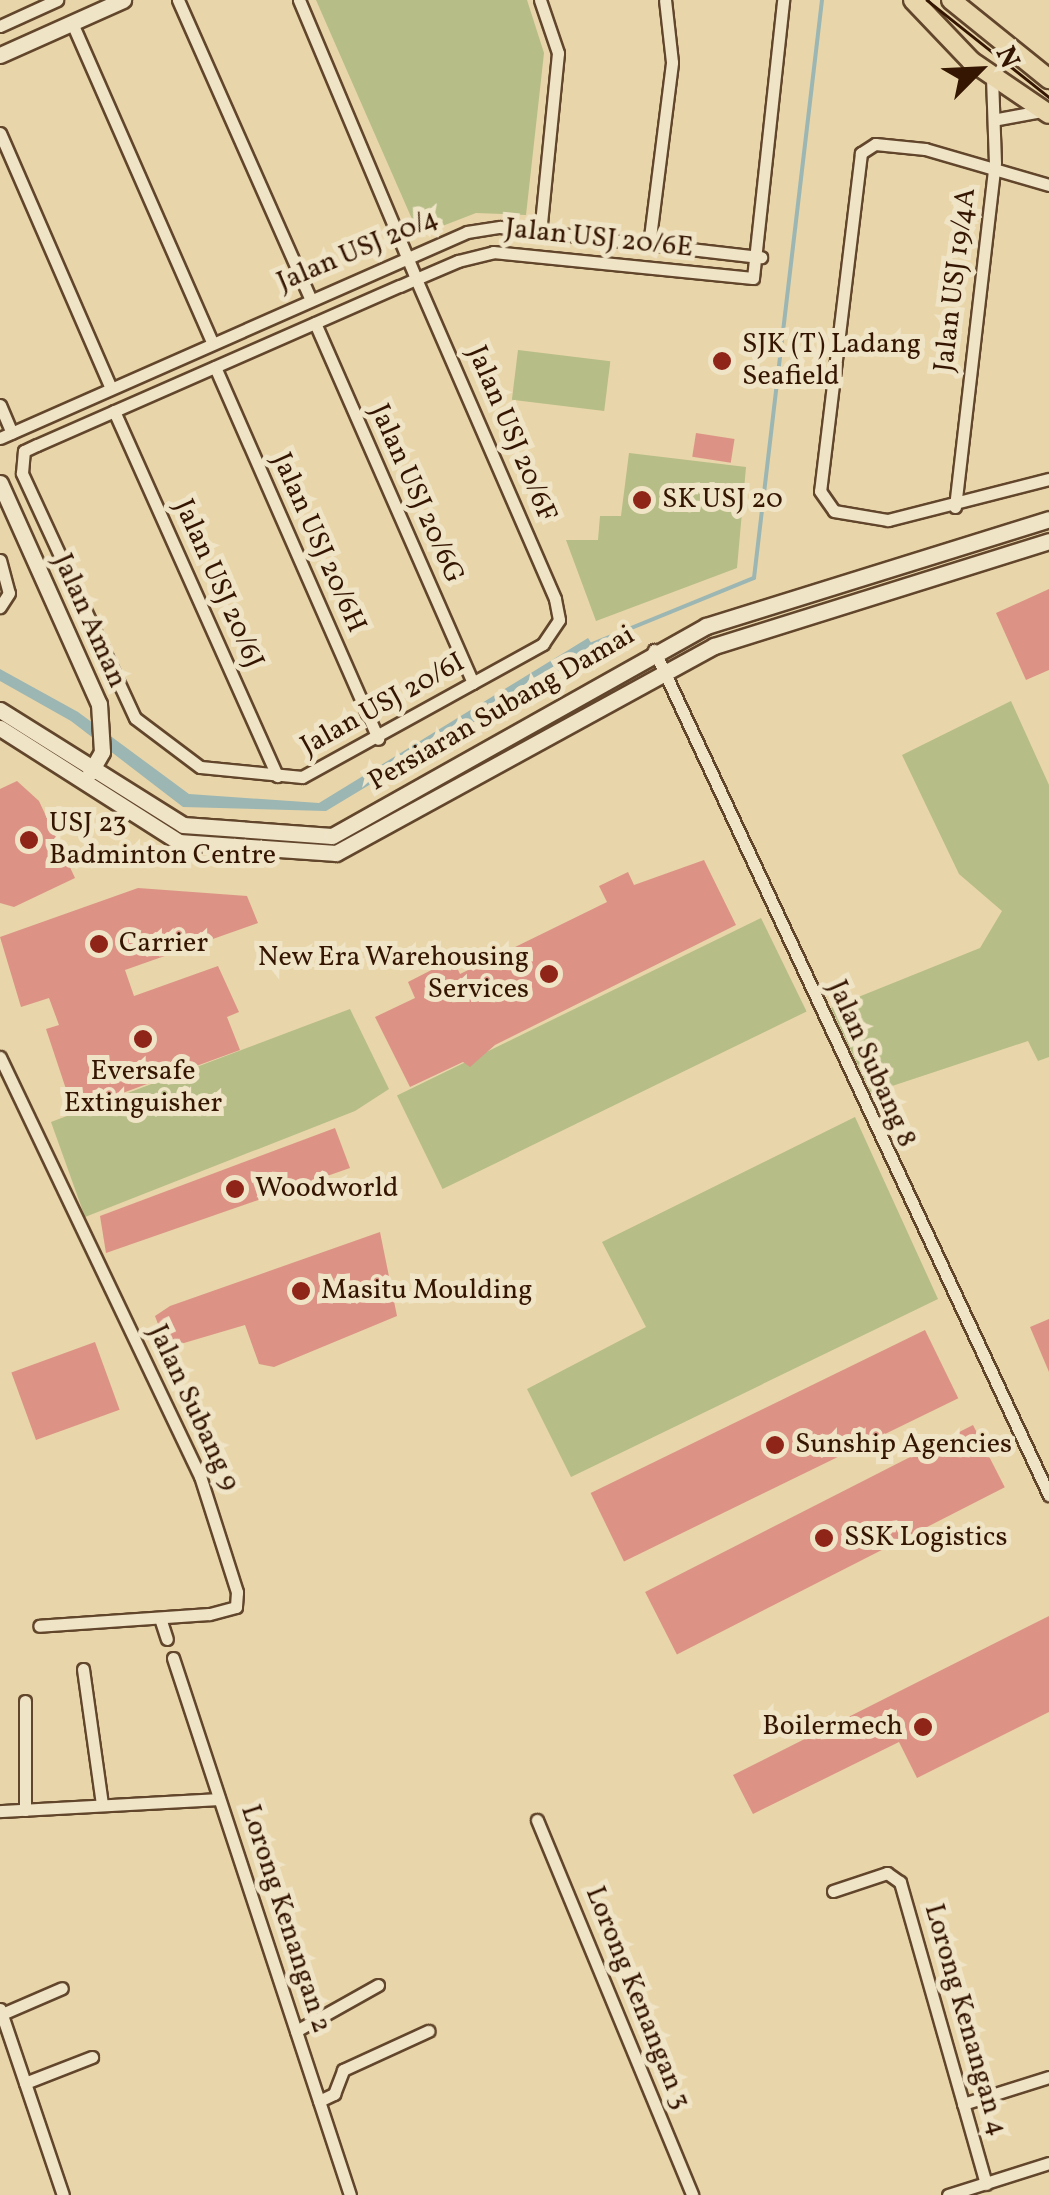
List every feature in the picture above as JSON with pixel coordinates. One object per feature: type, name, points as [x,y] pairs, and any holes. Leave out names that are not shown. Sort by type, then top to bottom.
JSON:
[{"type":"main road","points":[[913,0],[992,78],[1049,114]]},
{"type":"main road","points":[[951,0],[1049,79]]},
{"type":"street","points":[[0,26],[57,0]]},
{"type":"street","points":[[0,55],[123,0]]},
{"type":"street","points":[[178,0],[310,298]]},
{"type":"street","name":"Jalan USJ 20/6F","points":[[300,0],[558,609]]},
{"type":"street","points":[[540,0],[558,53],[540,232]]},
{"type":"street","points":[[649,245],[673,46],[664,0]]},
{"type":"street","points":[[761,257],[783,0]]},
{"type":"street","points":[[72,23],[212,342]]},
{"type":"street","name":"Jalan USJ 19/4A","points":[[954,507],[995,163],[998,120],[992,78]]},
{"type":"street","points":[[998,120],[1017,110],[1049,114]]},
{"type":"street","points":[[0,133],[111,388]]},
{"type":"street","points":[[1049,186],[995,163],[875,144],[858,160],[820,491],[834,510],[888,520],[954,507],[1049,479]]},
{"type":"street","name":"Jalan USJ 20/4","points":[[6,435],[406,254],[484,229],[761,257]]},
{"type":"street","name":"Jalan USJ 20/6E","points":[[200,767],[149,734],[122,700],[22,473],[24,451],[416,279],[493,252],[745,280],[761,257]]},
{"type":"street","name":"Jalan USJ 20/6G","points":[[315,323],[473,684]]},
{"type":"street","name":"Jalan USJ 20/6H","points":[[215,367],[378,739]]},
{"type":"street","points":[[0,405],[6,435]]},
{"type":"street","name":"Jalan USJ 20/6J","points":[[114,411],[277,776]]},
{"type":"street","name":"Jalan Aman","points":[[0,483],[102,715],[93,769]]},
{"type":"street","name":"Persiaran Subang Damai","points":[[0,710],[183,825],[332,836],[654,650],[1049,519]]},
{"type":"street","name":"Persiaran Subang Damai","points":[[0,728],[93,769],[179,842],[336,852],[664,669],[1049,542]]},
{"type":"street","points":[[0,560],[9,593],[0,607]]},
{"type":"street","name":"Jalan USJ 20/6I","points":[[200,767],[277,776],[325,772],[551,637],[558,609]]},
{"type":"street","name":"Jalan Subang 8","points":[[654,650],[1049,1495]]},
{"type":"street","name":"Jalan Subang 9","points":[[0,1057],[200,1476],[232,1568],[236,1607],[160,1618],[39,1626]]},
{"type":"street","points":[[160,1618],[167,1639]]},
{"type":"street","name":"Lorong Kenangan 2","points":[[174,1658],[350,2195]]},
{"type":"street","points":[[82,1669],[102,1805]]},
{"type":"street","points":[[25,1810],[26,1702]]},
{"type":"street","points":[[0,1811],[219,1799]]},
{"type":"street","name":"Lorong Kenangan 3","points":[[537,1820],[692,2195]]},
{"type":"street","name":"Lorong Kenangan 4","points":[[833,1891],[887,1873],[900,1882],[986,2184]]},
{"type":"street","points":[[296,2031],[378,1985]]},
{"type":"street","points":[[62,1988],[1,2012],[63,2195]]},
{"type":"street","points":[[319,2101],[334,2094],[343,2070],[428,2031]]},
{"type":"street","points":[[25,2083],[92,2056]]},
{"type":"street","points":[[963,2104],[1049,2077]]},
{"type":"street","points":[[948,2195],[1049,2163]]},
{"type":"green space","points":[[316,0],[527,0],[544,53],[526,215],[476,213],[419,235]]},
{"type":"green space","points":[[518,350],[610,361],[604,411],[512,400]]},
{"type":"green space","points":[[629,453],[746,467],[737,568],[596,621],[566,540],[598,540],[600,516],[621,516]]},
{"type":"green space","points":[[1011,701],[1049,785],[1049,1057],[1038,1061],[1028,1041],[871,1093],[831,1008],[980,948],[1002,911],[959,874],[902,755]]},
{"type":"green space","points":[[761,918],[807,1011],[443,1189],[397,1096]]},
{"type":"green space","points":[[350,1009],[389,1089],[355,1111],[85,1217],[51,1122]]},
{"type":"green space","points":[[855,1117],[938,1299],[571,1477],[527,1389],[646,1327],[602,1242]]},
{"type":"water","points":[[588,638],[595,649],[326,811],[183,807],[71,721],[0,681],[0,669],[78,712],[189,794],[319,803]]},
{"type":"building","points":[[696,433],[735,439],[731,463],[692,457]]},
{"type":"building","points":[[1049,589],[1049,670],[1026,680],[996,613]]},
{"type":"building","name":"USJ 23 Badminton Centre","points":[[17,781],[39,801],[75,878],[14,907],[0,903],[0,789]]},
{"type":"building","name":"New Era Warehousing Services","points":[[704,860],[736,925],[495,1045],[470,1067],[463,1062],[410,1087],[375,1017],[415,998],[408,982],[453,959],[460,974],[607,902],[599,886],[628,872],[634,885]]},
{"type":"building","points":[[138,888],[247,896],[258,923],[125,970],[134,996],[218,966],[239,1012],[227,1017],[240,1050],[87,1106],[82,1096],[70,1101],[46,1029],[59,1025],[49,998],[21,1007],[0,937]]},
{"type":"building","name":"Woodworld","points":[[335,1128],[350,1168],[106,1253],[100,1216]]},
{"type":"building","name":"Masitu Moulding","points":[[380,1232],[397,1316],[274,1367],[259,1364],[245,1325],[167,1348],[155,1316],[170,1306]]},
{"type":"building","points":[[1049,1319],[1049,1372],[1030,1327]]},
{"type":"building","name":"Sunship Agencies","points":[[925,1330],[958,1398],[624,1561],[591,1493]]},
{"type":"building","points":[[95,1342],[120,1410],[36,1440],[11,1372]]},
{"type":"building","name":"SSK Logistics","points":[[973,1425],[1005,1487],[677,1654],[645,1592]]},
{"type":"building","name":"Boilermech","points":[[1049,1616],[1049,1712],[917,1778],[899,1742],[753,1814],[733,1775]]},
{"type":"waterway","points":[[592,644],[754,578],[822,0]]},
{"type":"tram line","points":[[927,0],[1049,97]]},
{"type":"place","name":"SJK (T) Ladang Seafield","points":[[722,361]]},
{"type":"place","name":"SK USJ 20","points":[[642,500]]},
{"type":"place","name":"USJ 23 Badminton Centre","points":[[29,840]]},
{"type":"place","name":"Carrier","points":[[99,944]]},
{"type":"place","name":"New Era Warehousing Services","points":[[549,974]]},
{"type":"place","name":"Eversafe Extinguisher","points":[[143,1039]]},
{"type":"place","name":"Woodworld","points":[[235,1189]]},
{"type":"place","name":"Masitu Moulding","points":[[301,1291]]},
{"type":"place","name":"Sunship Agencies","points":[[775,1445]]},
{"type":"place","name":"SSK Logistics","points":[[824,1538]]},
{"type":"place","name":"Boilermech","points":[[923,1727]]}]
